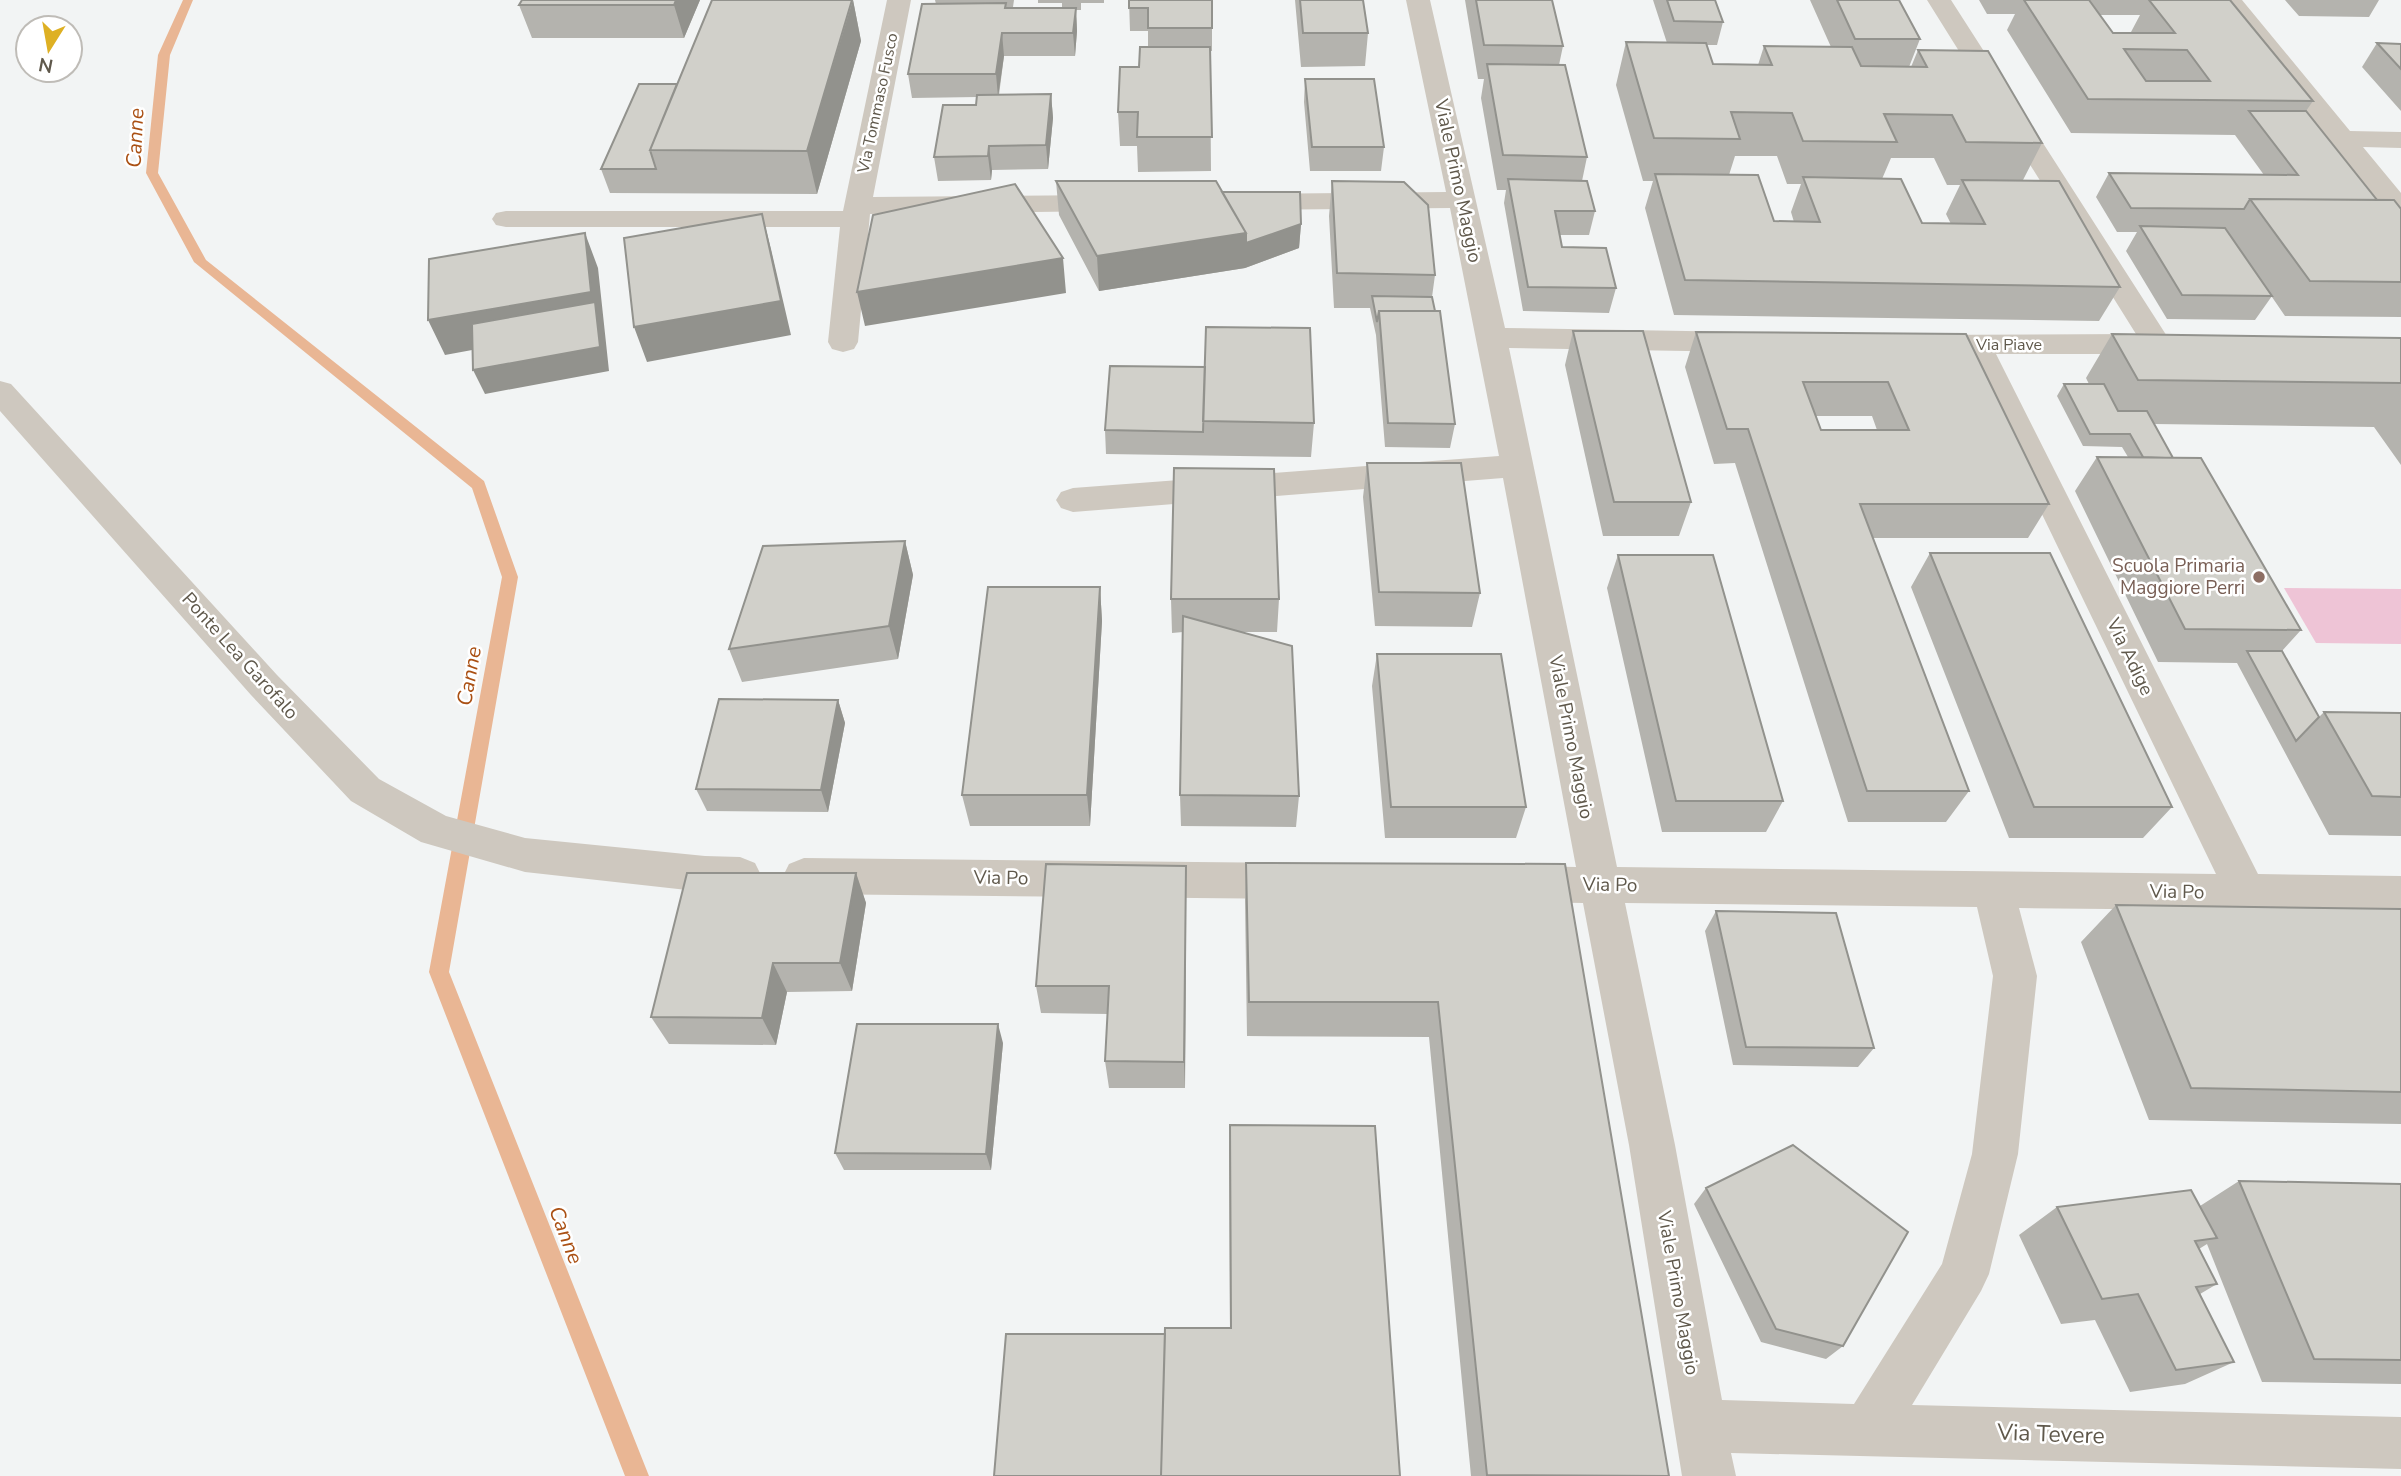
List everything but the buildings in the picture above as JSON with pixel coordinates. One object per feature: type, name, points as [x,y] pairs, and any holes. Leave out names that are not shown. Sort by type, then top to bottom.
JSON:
[{"type":"street","name":"Via Tommaso Fusco","points":[[843,342],[856,212],[899,0]]},
{"type":"street","name":"Viale Primo Maggio","points":[[1418,0],[1492,338],[1652,1145],[1709,1476]]},
{"type":"street","name":"Via Piave","points":[[1893,344],[2171,344],[1939,0]]},
{"type":"street","points":[[2229,0],[2401,211]]},
{"type":"street","points":[[2343,139],[2401,140]]},
{"type":"street","points":[[1215,202],[1462,200]]},
{"type":"street","points":[[506,219],[1132,203]]},
{"type":"street","points":[[1492,338],[1769,342]]},
{"type":"street","name":"Via Adige","points":[[1976,346],[2246,892]]},
{"type":"street","name":"Ponte Lea Garofalo","points":[[3,394],[264,685],[365,790],[435,830],[525,855]]},
{"type":"street","points":[[1073,500],[1517,466]]},
{"type":"street","name":"Via Po","points":[[525,855],[705,874],[1334,882]]},
{"type":"street","name":"Via Po","points":[[1488,884],[2401,894]]},
{"type":"street","points":[[1867,1430],[1964,1274],[1996,1154],[2015,976],[1994,890]]},
{"type":"street","name":"Via Tevere","points":[[1701,1426],[2401,1443]]},
{"type":"shaded area","points":[[2284,588],[2401,589],[2401,644],[2316,643]]},
{"type":"waterway","name":"Canne","points":[[188,0],[164,55],[152,173],[201,262],[479,485],[510,577],[439,972],[637,1476]]},
{"type":"place","name":"Scuola Primaria Maggiore Perri","points":[[2259,577]]}]
